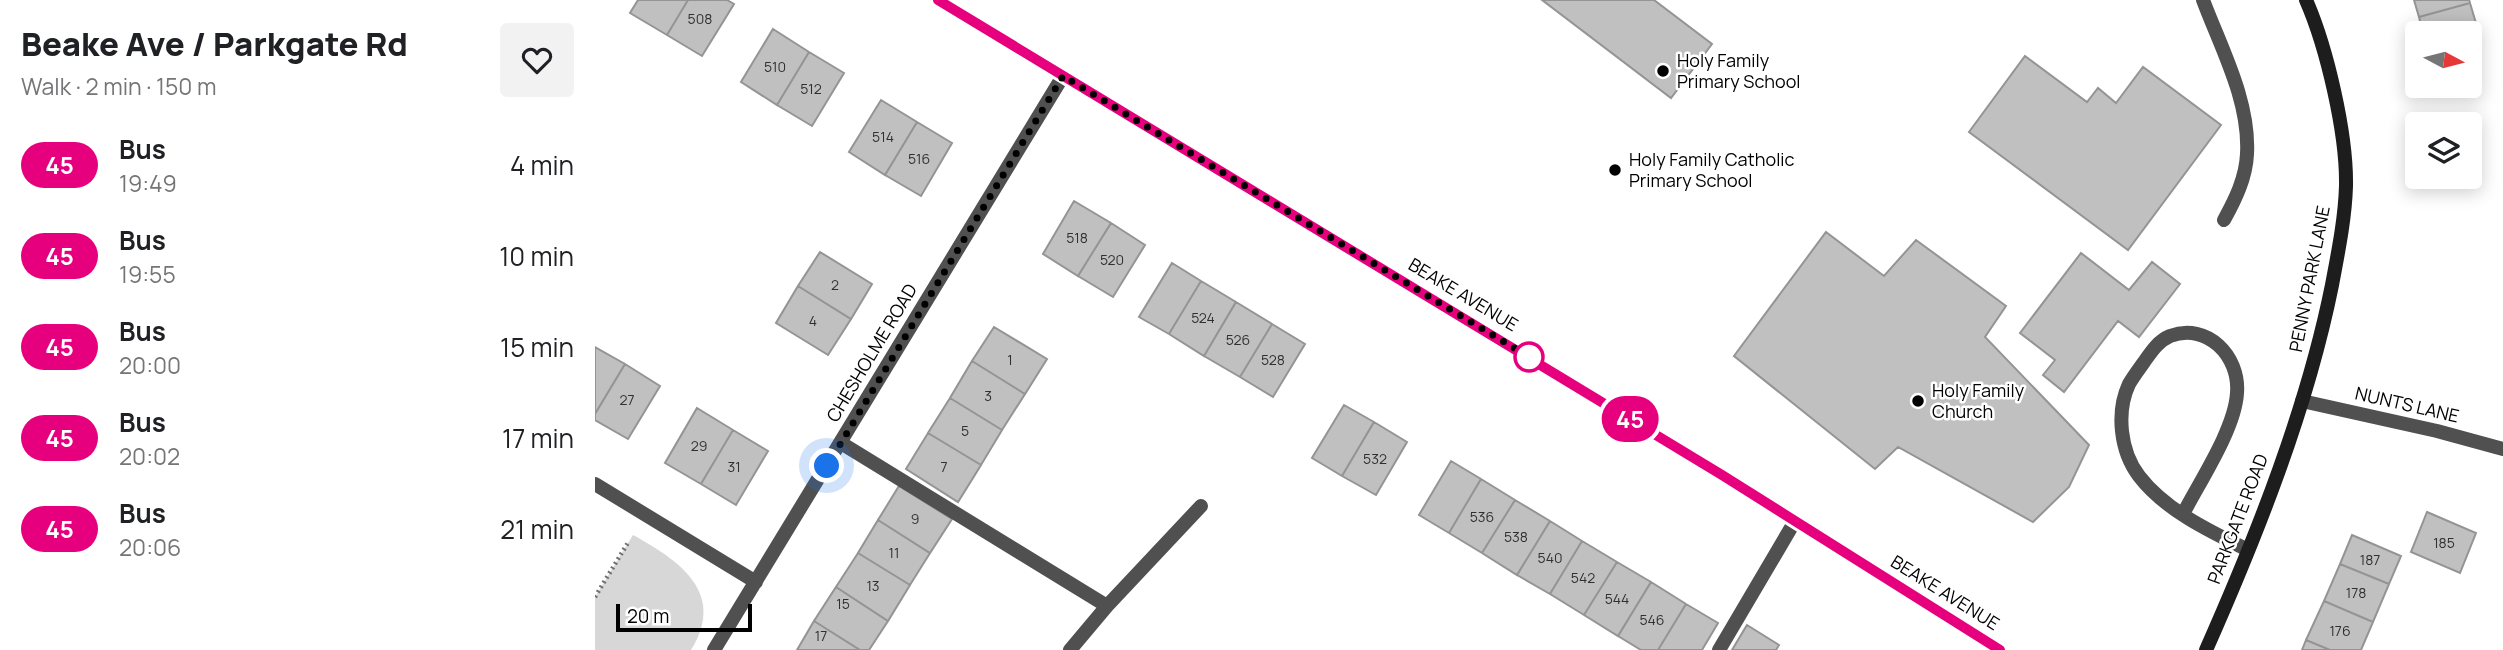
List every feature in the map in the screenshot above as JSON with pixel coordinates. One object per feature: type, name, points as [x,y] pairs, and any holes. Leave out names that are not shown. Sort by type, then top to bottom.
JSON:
[{"type":"street","name":"BEAKE AVENUE","points":[[938,0],[1325,233],[2000,650]]},
{"type":"street","points":[[2203,0],[2237,88],[2247,128],[2247,157],[2238,193],[2224,220]]},
{"type":"street","name":"PENNY PARK LANE","points":[[2302,401],[2323,327],[2339,247],[2346,185],[2341,126],[2323,51],[2307,0]]},
{"type":"street","name":"CHESHOLME ROAD","points":[[714,650],[1063,76]]},
{"type":"street","points":[[2183,514],[2233,417],[2238,391],[2233,366],[2223,347],[2207,336],[2187,332],[2168,337],[2154,347],[2129,386],[2121,414],[2124,447],[2138,474],[2162,500],[2183,514],[2210,532],[2248,550]]},
{"type":"street","name":"NUNTS LANE","points":[[2302,401],[2437,431],[2503,449]]},
{"type":"street","name":"PARKGATE ROAD","points":[[2206,650],[2248,550],[2302,401]]},
{"type":"street","points":[[841,443],[1107,606]]},
{"type":"street","points":[[595,484],[755,582]]},
{"type":"street","points":[[1070,650],[1107,606],[1201,506]]},
{"type":"street","points":[[1719,650],[1795,521]]},
{"type":"path","points":[[595,597],[645,515]]},
{"type":"shaded area","points":[[633,535],[681,567],[700,595],[703,611],[701,629],[691,650],[595,650],[595,597]]},
{"type":"building","points":[[638,0],[688,0],[667,35],[630,13]]},
{"type":"building","points":[[688,0],[727,0],[734,4],[702,56],[667,35]]},
{"type":"building","name":"Holy Family Primary School","points":[[1542,0],[1654,0],[1712,44],[1671,98]]},
{"type":"building","points":[[2414,0],[2469,0],[2470,3],[2419,17]]},
{"type":"building","points":[[2470,3],[2475,21],[2420,21],[2419,17]]},
{"type":"building","points":[[773,29],[809,52],[777,105],[741,82]]},
{"type":"building","points":[[809,52],[844,73],[812,126],[777,105]]},
{"type":"building","points":[[2025,56],[2087,102],[2098,88],[2116,103],[2143,67],[2221,125],[2128,250],[1969,132]]},
{"type":"building","points":[[881,100],[917,122],[885,175],[849,152]]},
{"type":"building","points":[[917,122],[952,143],[921,196],[885,175]]},
{"type":"building","points":[[1074,201],[1111,223],[1078,276],[1043,254]]},
{"type":"building","points":[[1111,223],[1145,245],[1113,297],[1078,276]]},
{"type":"building","name":"Holy Family Church","points":[[1826,232],[1884,276],[1916,240],[2006,306],[1985,337],[2089,445],[2069,487],[2033,522],[1898,447],[1875,469],[1734,356]]},
{"type":"building","points":[[820,252],[872,284],[851,319],[798,286]]},
{"type":"building","points":[[2081,253],[2129,290],[2152,262],[2180,284],[2139,337],[2118,321],[2064,392],[2043,375],[2055,360],[2020,333]]},
{"type":"building","points":[[1172,263],[1201,281],[1169,334],[1139,317]]},
{"type":"building","points":[[1201,281],[1236,302],[1204,356],[1169,334]]},
{"type":"building","points":[[798,286],[851,319],[828,355],[776,323]]},
{"type":"building","points":[[1236,302],[1272,324],[1240,377],[1204,356]]},
{"type":"building","points":[[1272,324],[1305,344],[1273,397],[1240,377]]},
{"type":"building","points":[[994,327],[1047,359],[1025,394],[972,361]]},
{"type":"building","points":[[595,347],[625,364],[595,414]]},
{"type":"building","points":[[972,361],[1025,394],[1002,430],[950,398]]},
{"type":"building","points":[[625,364],[660,386],[628,439],[595,420],[595,414]]},
{"type":"building","points":[[950,398],[1002,430],[981,465],[928,433]]},
{"type":"building","points":[[1344,405],[1374,422],[1342,476],[1312,458]]},
{"type":"building","points":[[697,408],[733,430],[701,484],[665,463]]},
{"type":"building","points":[[1374,422],[1407,442],[1376,495],[1342,476]]},
{"type":"building","points":[[733,430],[768,451],[736,505],[701,484]]},
{"type":"building","points":[[928,433],[981,465],[958,502],[906,469]]},
{"type":"building","points":[[1451,461],[1481,479],[1449,533],[1419,515]]},
{"type":"building","points":[[1481,479],[1515,500],[1482,553],[1449,533]]},
{"type":"building","points":[[899,486],[952,519],[930,553],[878,520]]},
{"type":"building","points":[[1515,500],[1550,521],[1517,575],[1482,553]]},
{"type":"building","points":[[2427,512],[2476,533],[2460,573],[2411,552]]},
{"type":"building","points":[[878,520],[930,553],[910,585],[858,553]]},
{"type":"building","points":[[1550,521],[1582,541],[1550,594],[1517,575]]},
{"type":"building","points":[[2352,535],[2401,556],[2389,584],[2340,564]]},
{"type":"building","points":[[1582,541],[1617,562],[1584,615],[1550,594]]},
{"type":"building","points":[[858,553],[910,585],[888,621],[836,587]]},
{"type":"building","points":[[1617,562],[1651,582],[1618,636],[1584,615]]},
{"type":"building","points":[[2340,564],[2389,584],[2373,622],[2324,601]]},
{"type":"building","points":[[1651,582],[1686,604],[1658,650],[1641,650],[1618,636]]},
{"type":"building","points":[[836,587],[888,621],[869,650],[860,650],[814,621]]},
{"type":"building","points":[[2324,601],[2373,622],[2361,650],[2330,650],[2306,640]]},
{"type":"building","points":[[1686,604],[1718,623],[1702,650],[1658,650]]},
{"type":"building","points":[[814,621],[860,650],[797,650]]},
{"type":"building","points":[[1747,625],[1779,645],[1776,650],[1732,650]]},
{"type":"building","points":[[2306,640],[2330,650],[2302,650]]},
{"type":"bus line","name":"45","points":[[938,0],[1722,475],[2000,650]]},
{"type":"place","name":"Holy Family Primary School","points":[[1663,71]]},
{"type":"place","name":"Holy Family Catholic Primary School","points":[[1615,170]]},
{"type":"place","name":"Holy Family Church","points":[[1918,401]]},
{"type":"route","points":[[827,466],[1063,76],[1529,357]]}]
